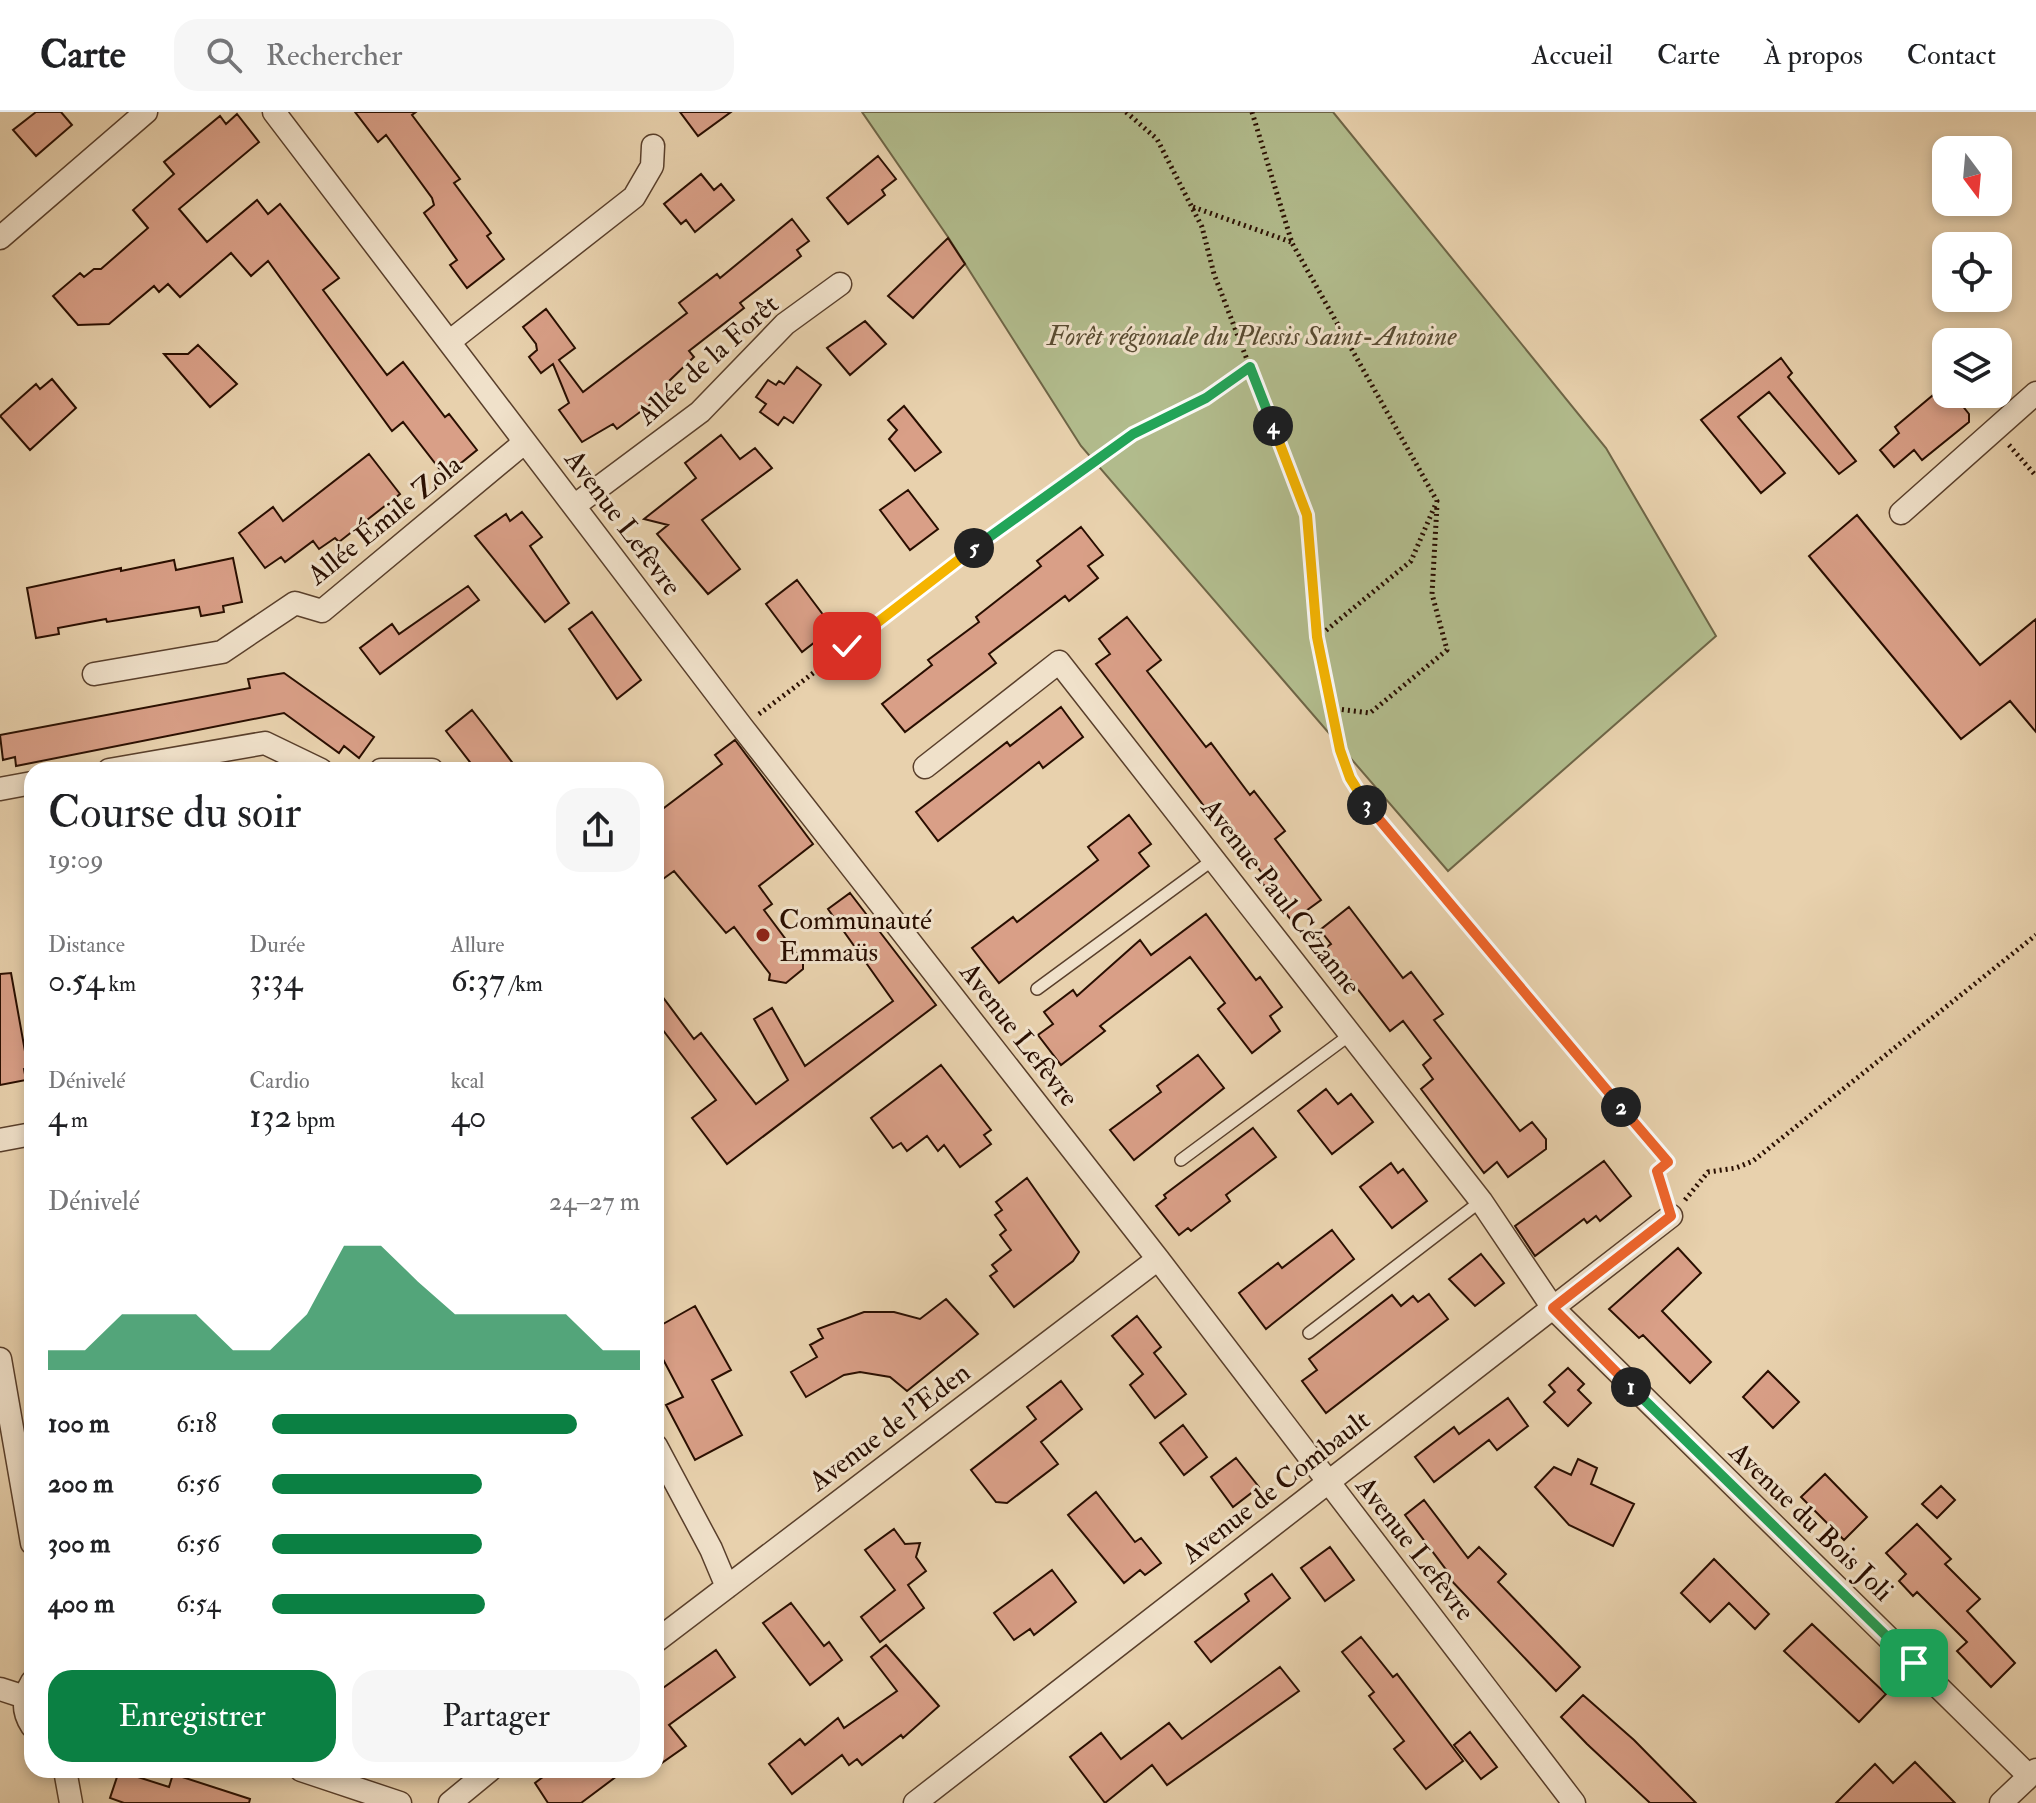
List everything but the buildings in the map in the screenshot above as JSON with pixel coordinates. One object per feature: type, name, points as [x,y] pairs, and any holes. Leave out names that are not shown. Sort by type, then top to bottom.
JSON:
[{"type":"street","points":[[0,238],[146,112]]},
{"type":"street","name":"Avenue Lefèvre","points":[[274,112],[742,727],[1158,1259],[1574,1803]]},
{"type":"street","points":[[449,342],[634,197],[652,166],[653,146]]},
{"type":"street","name":"Allée de la Forêt","points":[[574,506],[700,412],[785,324],[840,284]]},
{"type":"street","points":[[1901,513],[2036,393]]},
{"type":"street","name":"Allée Émile Zola","points":[[94,674],[222,652],[295,603],[322,611],[525,442]]},
{"type":"street","name":"Avenue Paul Cézanne","points":[[925,767],[1059,662],[1481,1201],[1553,1308]]},
{"type":"street","points":[[155,762],[265,743],[304,762]]},
{"type":"street","points":[[0,789],[24,784]]},
{"type":"street","points":[[0,1140],[24,1136]]},
{"type":"street","name":"Avenue de Combault","points":[[915,1803],[1671,1216]]},
{"type":"street","name":"Avenue de l'Eden","points":[[664,1635],[1158,1259]]},
{"type":"street","name":"Avenue du Bois Joli","points":[[1553,1308],[2033,1773]]},
{"type":"street","points":[[0,1359],[24,1497]]},
{"type":"street","points":[[664,1461],[711,1549],[727,1587]]},
{"type":"street","points":[[0,1689],[24,1690]]},
{"type":"street","points":[[2001,1803],[2033,1773]]},
{"type":"street","points":[[66,1778],[71,1803]]},
{"type":"street","points":[[325,1778],[400,1803]]},
{"type":"street","points":[[450,1803],[480,1778]]},
{"type":"lane","points":[[1037,989],[1214,859]]},
{"type":"lane","points":[[1181,1160],[1352,1033]]},
{"type":"lane","points":[[1309,1333],[1481,1201]]},
{"type":"path","points":[[1126,112],[1157,139],[1193,207],[1307,515],[1317,637],[1330,708],[1350,778],[1377,821],[1668,1162],[1657,1171],[1671,1216]]},
{"type":"path","points":[[1252,112],[1292,243],[1437,501],[1432,594],[1447,650],[1370,713],[1330,708]]},
{"type":"path","points":[[1193,207],[1292,243]]},
{"type":"path","points":[[742,727],[1085,466],[1133,434],[1206,398],[1250,367]]},
{"type":"path","points":[[1996,429],[2036,476]]},
{"type":"path","points":[[1317,637],[1411,561],[1437,501]]},
{"type":"path","points":[[1671,1216],[1708,1172],[1736,1168],[1753,1161],[2036,935]]},
{"type":"green space","name":"Forêt régionale du Plessis Saint-Antoine","points":[[862,112],[1333,112],[1606,448],[1716,636],[1448,871],[1081,446],[948,237]]},
{"type":"place","name":"Communauté Emmaüs","points":[[763,935]]},
{"type":"route","points":[[847,646],[1085,466],[1133,434],[1206,398],[1250,367],[1307,515],[1317,637],[1330,708],[1350,778],[1377,821],[1668,1162],[1657,1171],[1671,1216],[1553,1308],[1914,1663]]}]
